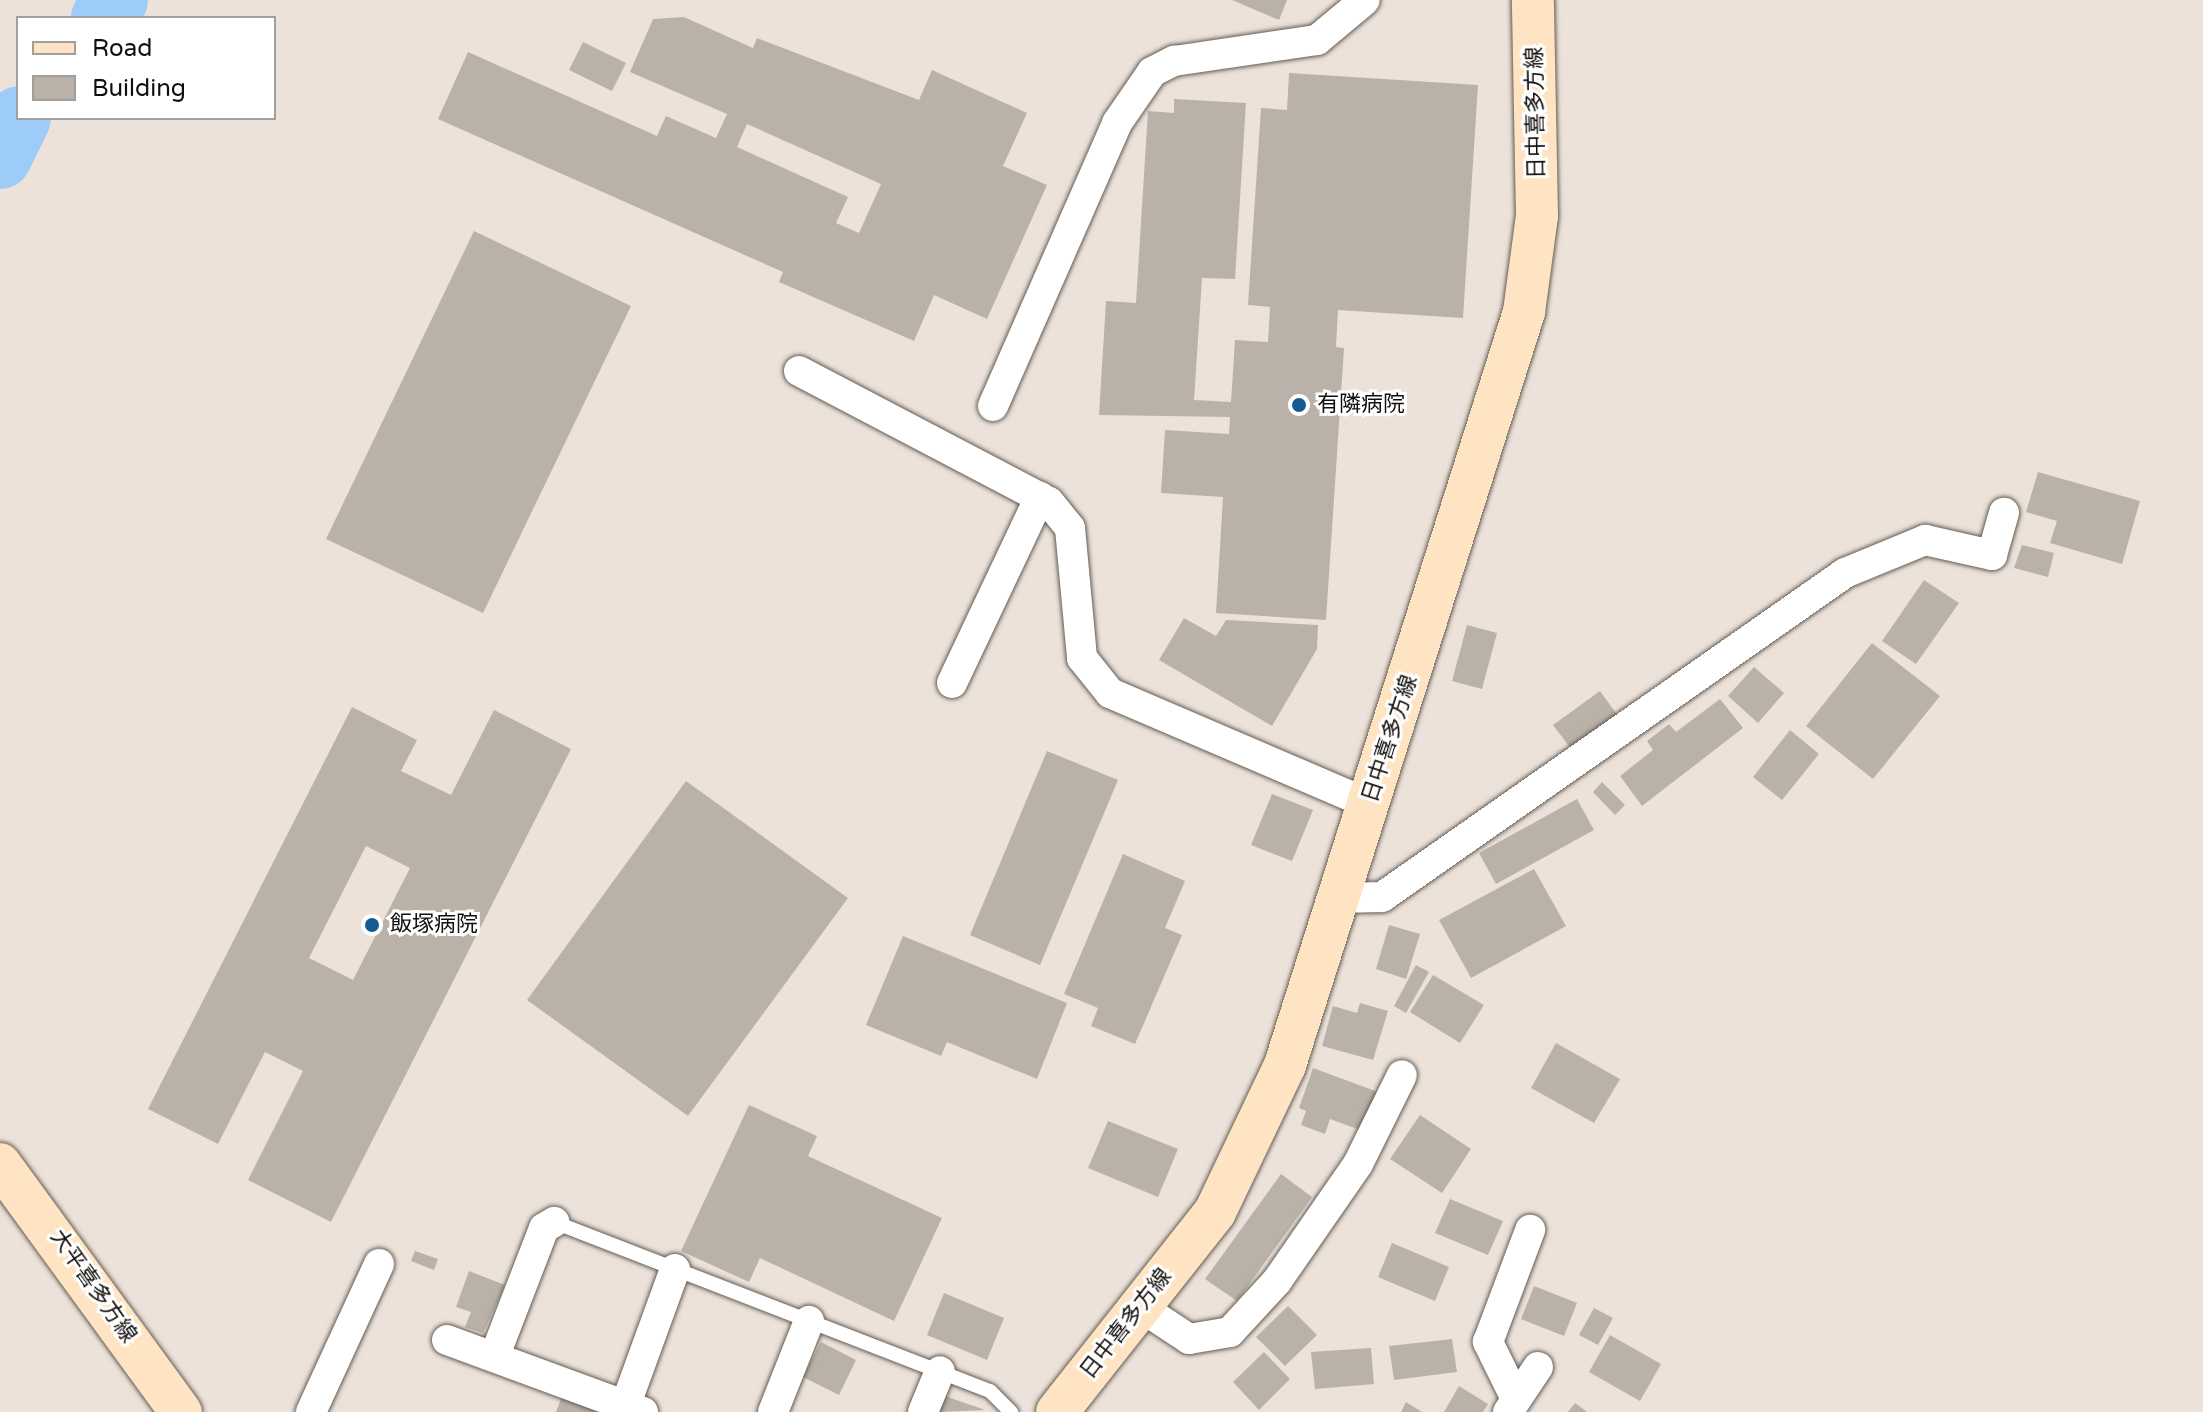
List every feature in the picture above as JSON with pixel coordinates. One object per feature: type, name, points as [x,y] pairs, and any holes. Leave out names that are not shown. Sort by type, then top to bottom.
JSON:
[{"type":"main road","name":"日中喜多方線","points":[[1057,1412],[1215,1212],[1264,1113],[1338,898],[1524,312],[1537,216],[1533,0]]},
{"type":"main road","name":"大平喜多方線","points":[[0,1164],[28,1196],[181,1412]]},
{"type":"street","points":[[993,406],[1117,123],[1152,72],[1174,61],[1317,40],[1365,0]]},
{"type":"street","points":[[799,371],[1040,497],[1070,528],[1082,658],[1092,678],[1110,693],[1369,804]]},
{"type":"street","points":[[952,683],[1040,497]]},
{"type":"street","points":[[1338,898],[1382,897],[1845,573],[1925,540],[1992,555],[2004,513]]},
{"type":"street","points":[[1139,1306],[1189,1339],[1230,1332],[1277,1281],[1358,1164],[1402,1075]]},
{"type":"street","points":[[495,1355],[544,1228],[554,1222]]},
{"type":"street","points":[[1512,1406],[1488,1342],[1530,1230]]},
{"type":"street","points":[[311,1412],[379,1264]]},
{"type":"street","points":[[447,1340],[495,1355],[631,1410],[675,1269]]},
{"type":"street","points":[[773,1412],[809,1321]]},
{"type":"street","points":[[1512,1406],[1538,1367]]},
{"type":"street","points":[[923,1412],[940,1371]]},
{"type":"lane","points":[[554,1222],[990,1391],[1011,1412]]},
{"type":"building","points":[[1232,0],[1287,0],[1279,20]]},
{"type":"building","points":[[684,17],[753,48],[757,38],[919,100],[932,70],[1027,113],[1003,166],[1047,185],[987,319],[934,295],[914,341],[779,282],[783,272],[438,119],[468,52],[657,136],[666,116],[716,138],[727,114],[630,72],[653,19]],"holes":[[[747,124],[881,184],[859,233],[836,223],[848,197],[737,147]]]},
{"type":"building","points":[[583,42],[626,63],[612,91],[569,70]]},
{"type":"building","points":[[1289,73],[1478,85],[1463,318],[1338,310],[1336,347],[1344,348],[1326,620],[1216,613],[1223,497],[1161,493],[1165,430],[1229,434],[1230,417],[1099,415],[1106,301],[1136,303],[1148,111],[1174,113],[1174,99],[1246,103],[1235,279],[1202,278],[1194,400],[1231,402],[1235,340],[1268,342],[1270,307],[1248,305],[1261,108],[1287,110]]},
{"type":"building","points":[[474,231],[631,306],[483,613],[326,539]]},
{"type":"building","points":[[2038,472],[2140,501],[2122,564],[2050,543],[2057,521],[2026,512]]},
{"type":"building","points":[[2022,545],[2054,553],[2048,577],[2014,568]]},
{"type":"building","points":[[1924,580],[1959,603],[1916,664],[1882,641]]},
{"type":"building","points":[[1184,618],[1216,636],[1226,620],[1318,625],[1317,649],[1272,726],[1159,660]]},
{"type":"building","points":[[1467,625],[1497,633],[1482,689],[1452,681]]},
{"type":"building","points":[[1872,643],[1940,696],[1873,779],[1806,726]]},
{"type":"building","points":[[1754,667],[1784,693],[1758,723],[1728,696]]},
{"type":"building","points":[[1600,691],[1621,720],[1575,754],[1553,725]]},
{"type":"building","points":[[1720,699],[1743,728],[1642,806],[1620,776],[1653,750],[1647,741],[1669,724],[1676,732]]},
{"type":"building","points":[[352,707],[417,740],[401,771],[451,795],[494,710],[571,749],[331,1222],[248,1180],[303,1071],[265,1052],[218,1144],[148,1109]],"holes":[[[366,846],[410,868],[353,980],[309,958]]]},
{"type":"building","points":[[1790,730],[1819,754],[1782,800],[1753,777]]},
{"type":"building","points":[[1047,751],[1118,780],[1040,965],[970,935]]},
{"type":"building","points":[[686,781],[848,898],[688,1116],[527,1000]]},
{"type":"building","points":[[1602,782],[1625,805],[1615,815],[1593,792]]},
{"type":"building","points":[[1272,794],[1313,810],[1292,861],[1251,845]]},
{"type":"building","points":[[1577,799],[1594,830],[1496,884],[1479,853]]},
{"type":"building","points":[[1123,854],[1185,881],[1165,928],[1182,935],[1135,1044],[1091,1026],[1098,1008],[1064,994]]},
{"type":"building","points":[[1534,869],[1566,926],[1471,978],[1439,920]]},
{"type":"building","points":[[1389,925],[1420,934],[1406,979],[1376,969]]},
{"type":"building","points":[[903,936],[1067,1003],[1037,1079],[947,1042],[941,1056],[866,1025]]},
{"type":"building","points":[[1416,965],[1429,972],[1406,1013],[1394,1006]]},
{"type":"building","points":[[1433,975],[1484,1005],[1460,1043],[1410,1012]]},
{"type":"building","points":[[1360,1003],[1388,1011],[1373,1060],[1322,1046],[1333,1006],[1357,1013]]},
{"type":"building","points":[[1556,1043],[1620,1079],[1594,1123],[1531,1088]]},
{"type":"building","points":[[1313,1068],[1378,1092],[1363,1131],[1330,1119],[1325,1134],[1301,1125],[1306,1111],[1299,1108]]},
{"type":"building","points":[[749,1105],[817,1136],[808,1156],[942,1218],[894,1321],[760,1258],[749,1282],[681,1251]]},
{"type":"building","points":[[1420,1115],[1471,1149],[1442,1193],[1390,1159]]},
{"type":"building","points":[[1108,1121],[1178,1149],[1158,1197],[1088,1168]]},
{"type":"building","points":[[1281,1174],[1312,1197],[1237,1301],[1205,1279]]},
{"type":"building","points":[[1450,1199],[1503,1221],[1488,1255],[1435,1233]]},
{"type":"building","points":[[1392,1243],[1449,1267],[1435,1301],[1378,1277]]},
{"type":"building","points":[[415,1251],[438,1259],[434,1270],[411,1261]]},
{"type":"building","points":[[469,1271],[505,1285],[483,1333],[465,1327],[471,1312],[456,1307]]},
{"type":"building","points":[[1534,1286],[1577,1303],[1564,1336],[1521,1319]]},
{"type":"building","points":[[944,1293],[1004,1318],[987,1360],[927,1335]]},
{"type":"building","points":[[1288,1306],[1317,1335],[1285,1366],[1256,1337]]},
{"type":"building","points":[[1594,1308],[1613,1318],[1598,1345],[1579,1335]]},
{"type":"building","points":[[1610,1335],[1661,1364],[1640,1401],[1589,1372]]},
{"type":"building","points":[[1452,1339],[1457,1372],[1394,1380],[1389,1346]]},
{"type":"building","points":[[821,1342],[856,1360],[839,1395],[803,1377]]},
{"type":"building","points":[[1371,1348],[1374,1384],[1315,1389],[1311,1352]]},
{"type":"building","points":[[1264,1352],[1290,1379],[1259,1410],[1233,1382]]},
{"type":"building","points":[[1459,1386],[1488,1404],[1483,1412],[1444,1412]]},
{"type":"building","points":[[562,1396],[605,1412],[556,1412]]},
{"type":"building","points":[[945,1396],[985,1410],[939,1412]]},
{"type":"building","points":[[1406,1402],[1422,1412],[1401,1412]]},
{"type":"building","points":[[1575,1403],[1587,1412],[1568,1412]]},
{"type":"waterway","points":[[104,16],[116,0]]},
{"type":"waterway","points":[[0,157],[18,120]]},
{"type":"place","name":"有隣病院","points":[[1299,405]]},
{"type":"place","name":"飯塚病院","points":[[372,925]]}]
